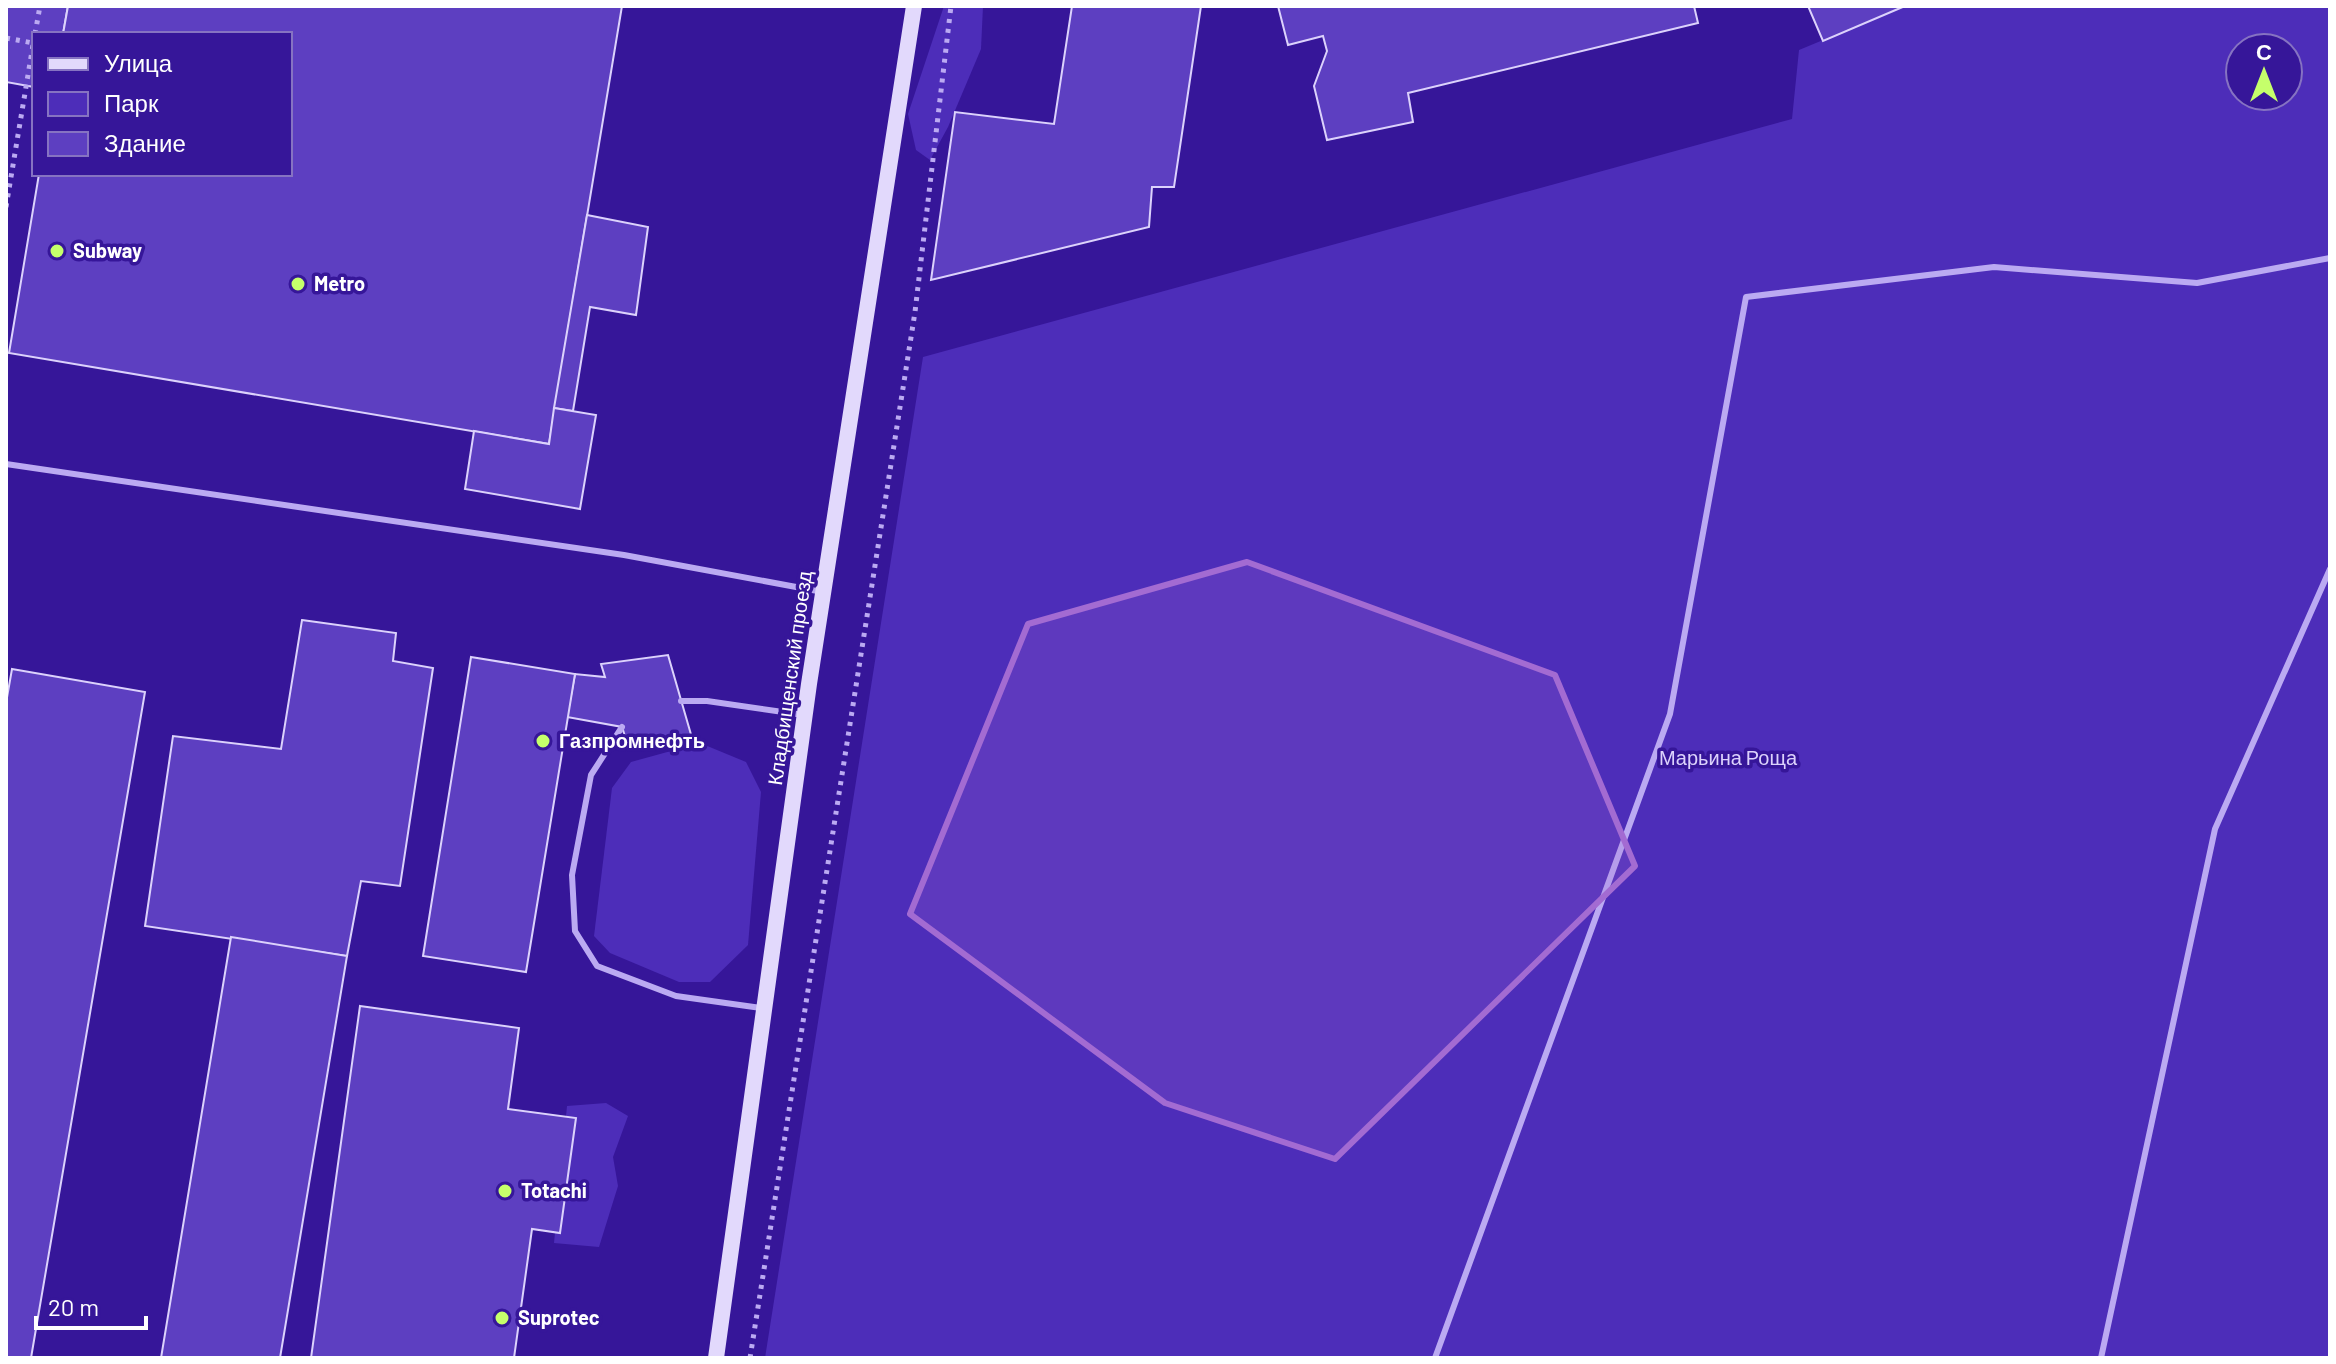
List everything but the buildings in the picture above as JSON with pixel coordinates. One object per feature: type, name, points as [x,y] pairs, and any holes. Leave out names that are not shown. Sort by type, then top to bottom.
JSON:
[{"type":"street","name":"Кладбищенский проезд","points":[[716,1358],[804,715],[914,6]]},
{"type":"lane","points":[[1435,1358],[1670,714],[1746,297],[1994,267],[2197,283],[2330,258]]},
{"type":"lane","points":[[6,464],[624,555],[823,592]]},
{"type":"lane","points":[[2101,1358],[2215,829],[2330,569]]},
{"type":"lane","points":[[681,701],[707,701],[804,715]]},
{"type":"lane","points":[[622,727],[591,775],[572,875],[575,931],[597,966],[676,996],[765,1008]]},
{"type":"path","points":[[35,32],[40,6]]},
{"type":"path","points":[[750,1358],[915,312],[951,6]]},
{"type":"path","points":[[6,38],[32,40]]},
{"type":"path","points":[[6,207],[32,52]]},
{"type":"highlighted area","points":[[1247,562],[1555,675],[1635,866],[1335,1159],[1165,1103],[910,914],[1028,624]]},
{"type":"green space","points":[[944,6],[983,6],[981,49],[948,127],[930,160],[916,150],[908,114]]},
{"type":"green space","name":"Марьина Роща","points":[[1905,6],[2330,6],[2330,1358],[765,1358],[923,357],[1792,119],[1799,50]]},
{"type":"green space","points":[[700,743],[746,762],[761,792],[748,945],[710,982],[679,982],[610,953],[594,936],[612,788],[631,762]]},
{"type":"green space","points":[[606,1103],[628,1116],[613,1157],[618,1186],[599,1247],[554,1243],[567,1106]]},
{"type":"place","name":"Subway","points":[[57,251]]},
{"type":"place","name":"Metro","points":[[298,284]]},
{"type":"place","name":"Газпромнефть","points":[[543,741]]},
{"type":"place","name":"Totachi","points":[[505,1191]]},
{"type":"place","name":"Suprotec","points":[[502,1318]]}]
